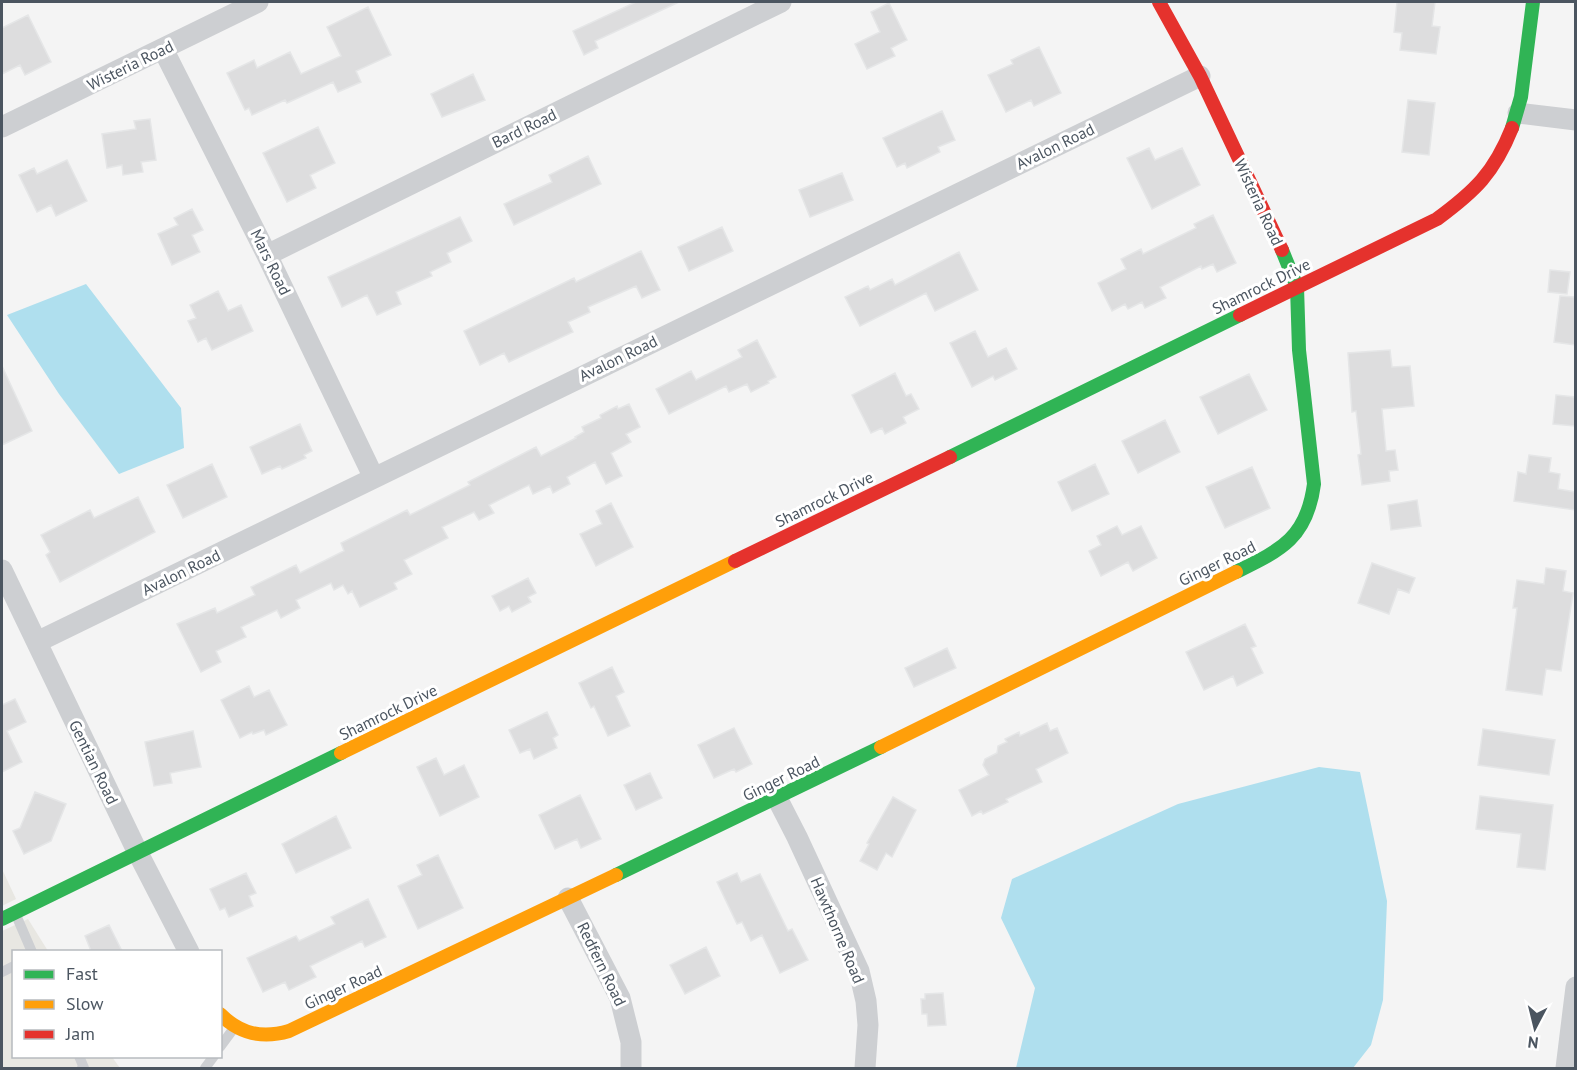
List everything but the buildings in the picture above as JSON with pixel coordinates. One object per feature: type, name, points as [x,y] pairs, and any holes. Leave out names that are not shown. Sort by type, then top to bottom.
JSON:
[{"type":"street","name":"Wisteria Road","points":[[2,128],[258,2]]},
{"type":"street","name":"Bard Road","points":[[267,255],[781,2]]},
{"type":"street","name":"Wisteria Road","points":[[1159,2],[1200,76],[1276,237],[1297,287],[1299,350],[1314,484],[1313,502],[1304,524]]},
{"type":"street","name":"Shamrock Drive","points":[[2,918],[1416,231],[1454,208],[1483,183],[1505,149],[1518,113],[1533,2]]},
{"type":"street","name":"Mars Road","points":[[163,49],[267,255],[374,478]]},
{"type":"street","name":"Avalon Road","points":[[36,642],[1200,76]]},
{"type":"street","points":[[1518,113],[1575,120]]},
{"type":"street","name":"Ginger Road","points":[[236,1027],[259,1036],[275,1036],[289,1031],[777,798],[1273,554],[1286,546],[1304,524]]},
{"type":"street","name":"Gentian Road","points":[[2,570],[138,853],[188,950]]},
{"type":"street","name":"Hawthorne Road","points":[[777,798],[859,971],[866,1001],[868,1024],[865,1068]]},
{"type":"street","name":"Redfern Road","points":[[568,898],[620,998],[630,1042],[632,1068]]},
{"type":"street","points":[[1566,1068],[1575,987]]},
{"type":"street","points":[[222,1016],[236,1027]]},
{"type":"lane","points":[[15,912],[32,950]]},
{"type":"lane","points":[[222,1044],[236,1027]]},
{"type":"shaded area","points":[[2,869],[16,899],[2,906]]},
{"type":"shaded area","points":[[28,919],[47,950],[12,950],[12,1058],[113,1058],[120,1068],[2,1068],[2,931]]},
{"type":"water","points":[[86,284],[181,408],[184,448],[119,474],[59,394],[7,315]]},
{"type":"water","points":[[1319,767],[1360,772],[1387,901],[1383,1000],[1371,1045],[1353,1068],[1016,1068],[1035,988],[1001,918],[1012,879],[1178,804]]},
{"type":"traffic: fast","points":[[1512,128],[1521,97],[1533,2]]},
{"type":"traffic: fast","points":[[1236,572],[1279,549],[1298,530],[1305,517],[1314,484],[1299,350],[1297,287],[1282,250]]},
{"type":"traffic: fast","points":[[950,457],[1240,315]]},
{"type":"traffic: fast","points":[[616,875],[881,747]]},
{"type":"traffic: fast","points":[[2,919],[341,753]]},
{"type":"traffic: slow","points":[[341,753],[735,561]]},
{"type":"traffic: slow","points":[[881,747],[1236,572]]},
{"type":"traffic: slow","points":[[222,1016],[235,1026],[252,1033],[270,1035],[289,1031],[616,875]]},
{"type":"traffic: jam","points":[[1159,2],[1200,76],[1282,250]]},
{"type":"traffic: jam","points":[[1240,315],[1437,219],[1482,180],[1498,157],[1512,128]]},
{"type":"traffic: jam","points":[[735,561],[950,457]]}]
